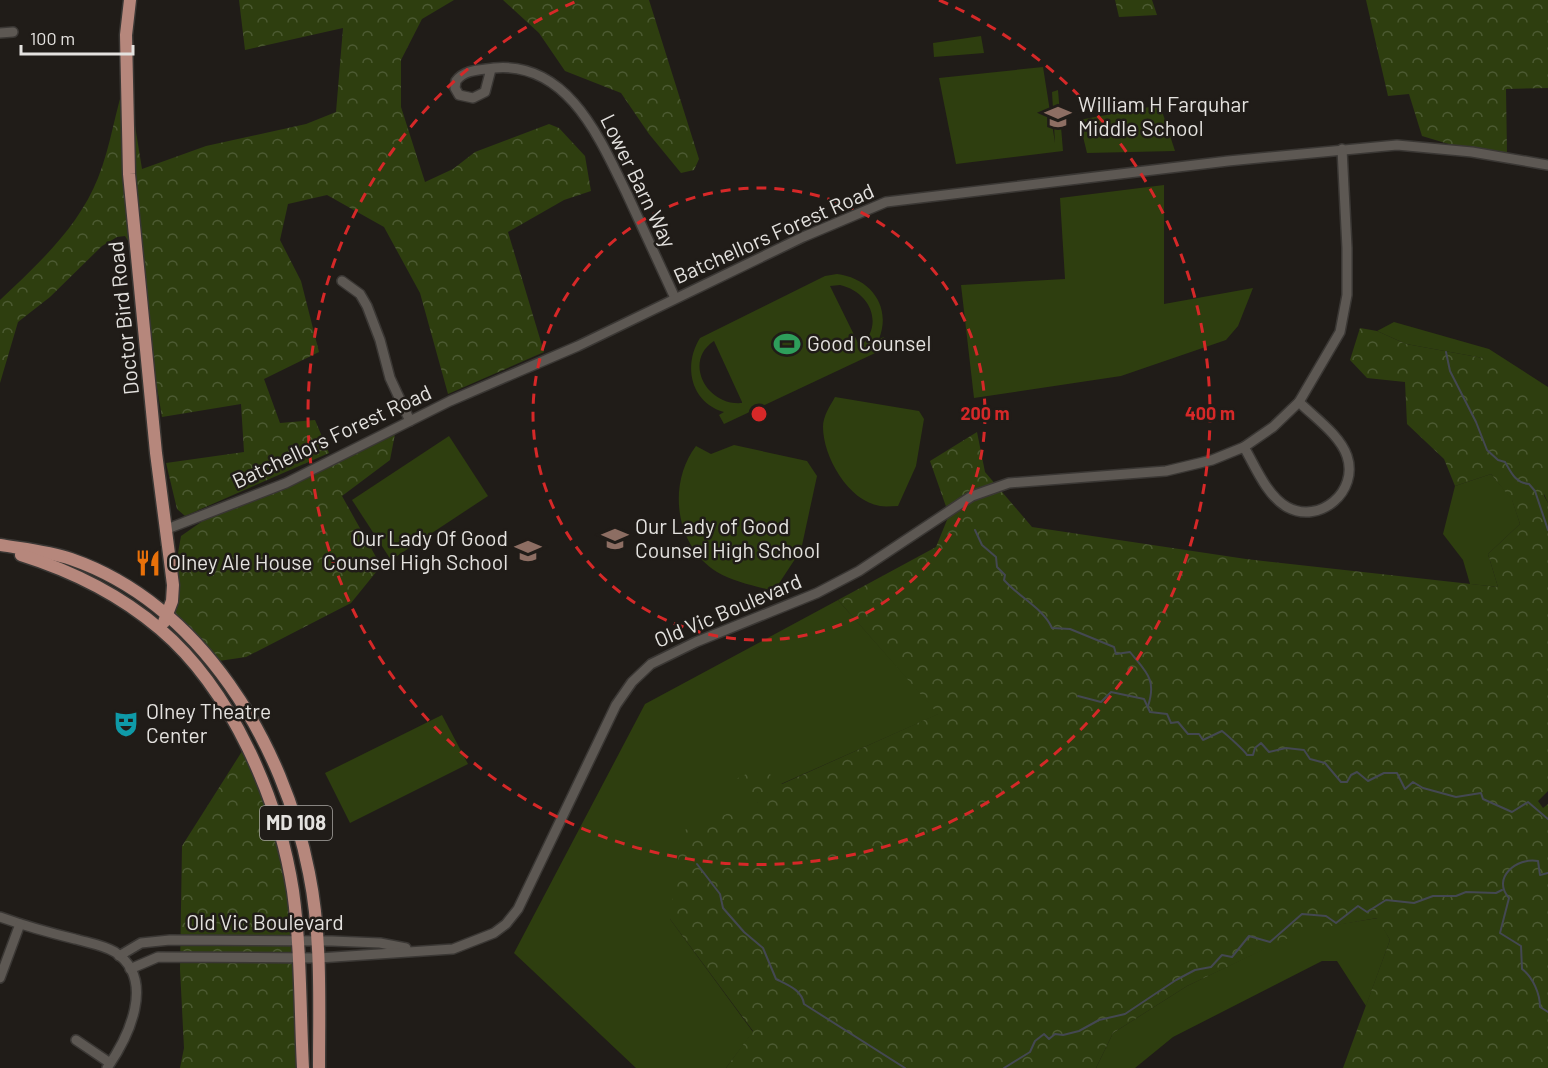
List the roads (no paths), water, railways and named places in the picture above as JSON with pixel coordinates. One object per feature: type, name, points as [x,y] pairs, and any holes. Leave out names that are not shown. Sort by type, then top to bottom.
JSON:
[{"type":"main road","name":"Doctor Bird Road","points":[[130,0],[126,34],[129,174],[156,453],[173,585],[167,615],[160,629]]},
{"type":"main road","name":"MD 108","points":[[0,547],[44,552],[93,568],[132,589],[167,615],[212,662],[273,759],[298,829],[309,873],[319,958],[319,1068]]},
{"type":"main road","name":"MD 108","points":[[0,547],[88,580],[160,629],[177,645],[219,699],[257,767],[277,822],[289,867],[297,943],[303,1068]]},
{"type":"street","points":[[0,33],[13,32]]},
{"type":"street","name":"Lower Barn Way","points":[[491,69],[518,68],[533,73],[561,90],[580,108],[604,147],[675,298]]},
{"type":"street","name":"Batchellors Forest Road","points":[[167,529],[286,483],[464,395],[578,346],[803,237],[886,202],[1342,149],[1397,145],[1424,146],[1548,165]]},
{"type":"street","name":"Old Vic Boulevard","points":[[130,969],[148,959],[170,957],[319,958],[453,949],[494,933],[512,917],[526,896],[616,705],[632,682],[651,664],[859,571],[972,496],[1010,483],[1166,471],[1212,460],[1244,447],[1273,427],[1299,402],[1340,332],[1347,248],[1342,149]]},
{"type":"street","points":[[342,281],[360,294],[367,306],[380,340],[390,378],[410,422]]},
{"type":"street","points":[[1244,447],[1270,492],[1287,507],[1309,512],[1330,506],[1341,496],[1351,471],[1347,454],[1334,436],[1299,402]]},
{"type":"street","points":[[0,917],[101,946],[119,956],[130,969],[136,992],[133,1021],[124,1044],[109,1065],[76,1040]]},
{"type":"street","points":[[0,978],[20,924]]},
{"type":"street","points":[[170,940],[170,957]]},
{"type":"street","name":"Old Vic Boulevard","points":[[119,956],[141,943],[170,940],[297,943],[318,940],[380,943],[413,950]]},
{"type":"waterway","points":[[1446,352],[1450,371],[1476,422],[1487,450],[1498,460],[1505,462],[1520,482],[1529,484],[1535,491],[1548,530]]},
{"type":"waterway","points":[[975,530],[982,545],[996,557],[997,567],[1005,575],[1004,580],[1037,609],[1052,628],[1070,629],[1114,647],[1116,654],[1130,652],[1148,676],[1151,689],[1148,706]]},
{"type":"waterway","points":[[1078,696],[1101,702],[1111,692],[1144,699],[1150,712],[1167,714],[1171,723],[1178,722],[1188,734],[1199,734],[1203,740],[1222,731],[1247,755],[1253,755],[1255,748],[1261,743],[1269,752],[1286,748],[1304,750],[1310,759],[1325,763],[1341,782],[1347,782],[1351,775],[1357,772],[1368,781],[1384,773],[1397,773],[1405,789],[1413,782],[1423,788],[1456,797],[1481,793],[1483,799],[1512,812],[1528,802],[1548,819]]},
{"type":"waterway","points":[[1548,873],[1540,875],[1538,861],[1522,862],[1509,870],[1503,883],[1504,891],[1509,898],[1500,933],[1521,946],[1522,969],[1535,986],[1540,1007],[1548,1012]]},
{"type":"waterway","points":[[697,864],[720,894],[723,908],[744,932],[763,948],[776,979],[797,992],[804,1004],[905,1068]]},
{"type":"waterway","points":[[1004,1068],[1030,1052],[1035,1041],[1044,1034],[1049,1039],[1055,1034],[1063,1035],[1079,1031],[1099,1020],[1125,1014],[1176,980],[1195,970],[1211,967],[1222,955],[1232,957],[1249,936],[1270,942],[1302,914],[1326,916],[1336,923],[1358,906],[1367,912],[1386,900],[1414,903],[1433,896],[1456,896],[1466,892],[1496,893],[1502,890]]},
{"type":"place","name":"William H Farquhar Middle School","points":[[1058,117]]},
{"type":"place","name":"Good Counsel","points":[[787,344]]},
{"type":"place","name":"Our Lady of Good Counsel High School","points":[[615,539]]},
{"type":"place","name":"Our Lady Of Good Counsel High School","points":[[528,551]]},
{"type":"place","name":"Olney Ale House","points":[[148,563]]},
{"type":"place","name":"Olney Theatre Center","points":[[126,724]]}]
